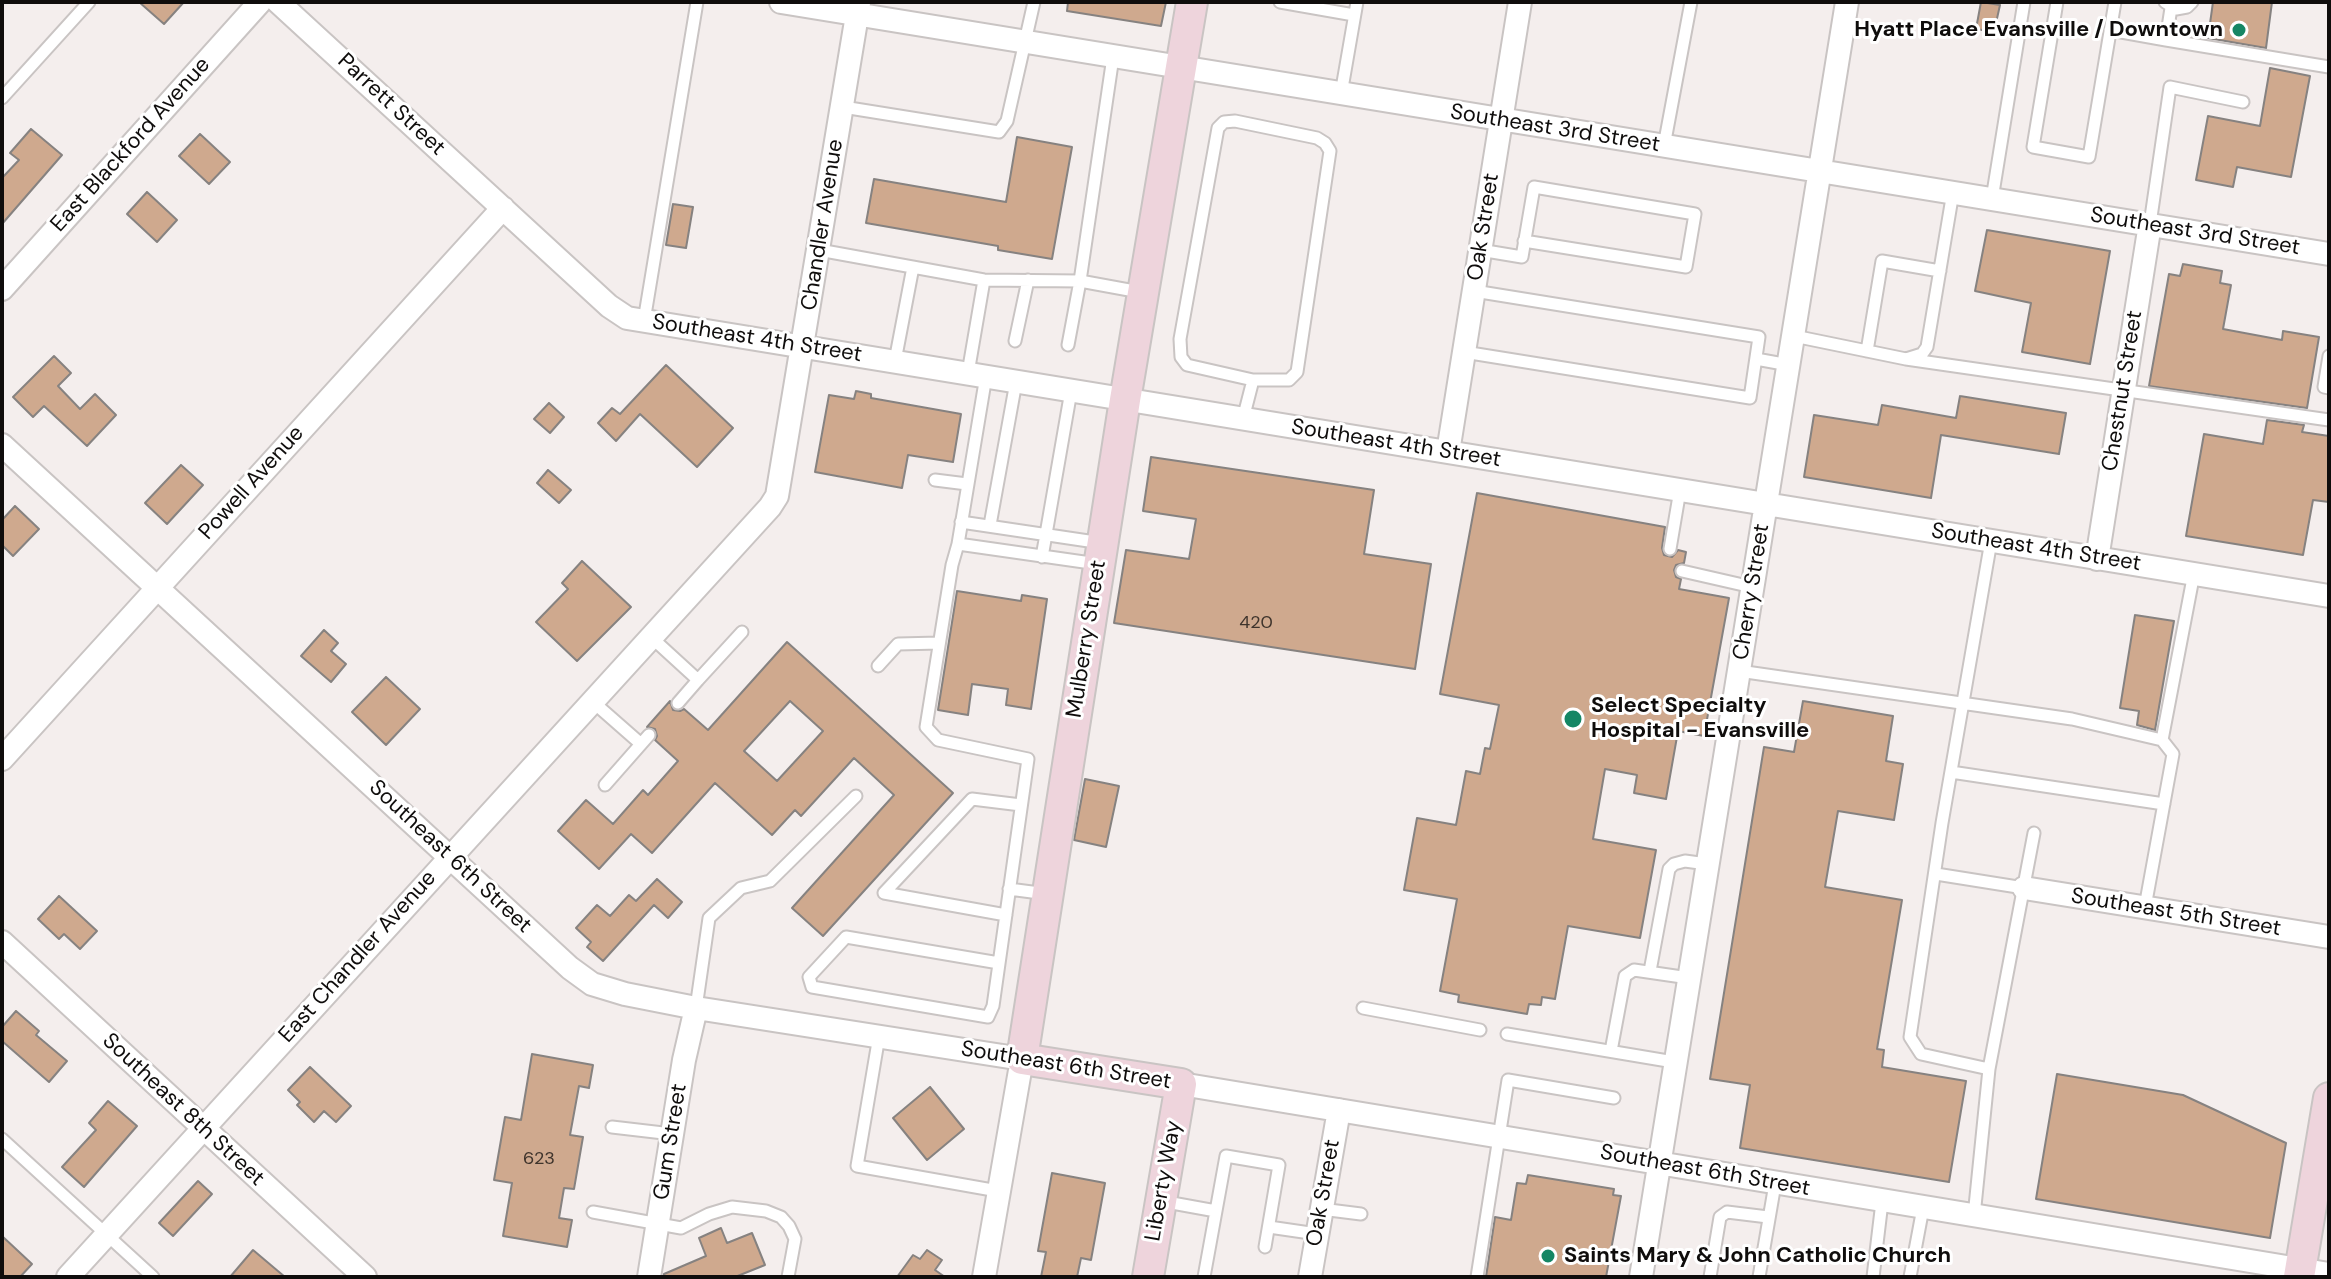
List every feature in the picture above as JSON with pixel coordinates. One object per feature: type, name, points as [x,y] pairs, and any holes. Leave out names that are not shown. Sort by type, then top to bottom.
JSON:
[{"type":"street","name":"East Blackford Avenue","points":[[2,289],[260,2]]},
{"type":"street","name":"Parrett Street","points":[[278,2],[503,208]]},
{"type":"street","name":"Southeast 3rd Street","points":[[781,2],[859,8],[1113,57],[2329,254]]},
{"type":"street","name":"Mulberry Street","points":[[984,1277],[1022,1059],[1125,400],[1192,2]]},
{"type":"street","name":"Oak Street","points":[[1448,452],[1520,2]]},
{"type":"street","name":"Cherry Street","points":[[1641,1277],[1847,2]]},
{"type":"street","name":"Chandler Avenue","points":[[777,496],[859,8]]},
{"type":"street","name":"Southeast 4th Street","points":[[503,208],[620,315],[644,321],[2329,596]]},
{"type":"street","name":"Powell Avenue","points":[[2,759],[503,208]]},
{"type":"street","name":"Chestnut Street","points":[[2097,559],[2150,224]]},
{"type":"street","name":"Southeast 6th Street","points":[[2,445],[570,968],[592,984],[696,1008],[1497,1135],[2310,1274]]},
{"type":"street","name":"East Chandler Avenue","points":[[68,1277],[777,496]]},
{"type":"street","name":"Southeast 5th Street","points":[[2024,888],[2329,937]]},
{"type":"street","name":"Southeast 8th Street","points":[[2,942],[365,1277]]},
{"type":"street","name":"Gum Street","points":[[649,1277],[696,1008]]},
{"type":"street","name":"Liberty Way","points":[[1148,1277],[1181,1084]]},
{"type":"street","points":[[2310,1274],[2329,1098]]},
{"type":"street","name":"Oak Street","points":[[1310,1277],[1339,1110]]},
{"type":"lane","points":[[2,98],[89,2]]},
{"type":"lane","points":[[644,321],[697,2]]},
{"type":"lane","points":[[843,107],[999,132],[1007,121],[1034,2]]},
{"type":"lane","points":[[1280,2],[1354,15]]},
{"type":"lane","points":[[1341,94],[1357,2]]},
{"type":"lane","points":[[1664,146],[1691,2]]},
{"type":"lane","points":[[1992,199],[2024,2]]},
{"type":"lane","points":[[2057,2],[2033,147],[2089,157],[2115,2]]},
{"type":"lane","points":[[2166,40],[2168,5],[2182,9],[2192,2]]},
{"type":"lane","points":[[2110,30],[2329,67]]},
{"type":"lane","points":[[1068,345],[1113,57]]},
{"type":"lane","points":[[2150,224],[2170,87],[2243,102]]},
{"type":"lane","points":[[1235,121],[1317,138],[1330,151],[1297,372],[1289,380],[1253,380],[1187,365],[1181,357],[1180,339],[1218,128],[1224,122],[1235,121]]},
{"type":"lane","points":[[1480,250],[1522,257],[1524,241],[1534,187],[1695,214],[1686,267],[1524,241]]},
{"type":"lane","points":[[1906,359],[1922,354],[1927,347],[1953,192]]},
{"type":"lane","points":[[819,250],[984,280],[1080,281],[1143,293]]},
{"type":"lane","points":[[1867,351],[1882,261],[1940,271]]},
{"type":"lane","points":[[895,361],[913,267]]},
{"type":"lane","points":[[984,280],[967,484],[926,727],[938,740],[1028,759],[993,1006],[988,1017],[812,987],[809,977],[846,937],[999,963]]},
{"type":"lane","points":[[1015,341],[1028,280]]},
{"type":"lane","points":[[1464,352],[1750,398],[1759,337],[1474,291]]},
{"type":"lane","points":[[1794,336],[1906,359],[2329,420]]},
{"type":"lane","points":[[2329,356],[2324,387],[2329,388]]},
{"type":"lane","points":[[1756,359],[1789,365]]},
{"type":"lane","points":[[1243,419],[1253,380]]},
{"type":"lane","points":[[990,525],[1016,382]]},
{"type":"lane","points":[[1042,557],[1071,391]]},
{"type":"lane","points":[[935,480],[967,484]]},
{"type":"lane","points":[[1670,549],[1680,490]]},
{"type":"lane","points":[[961,522],[1045,534],[1101,553]]},
{"type":"lane","points":[[1989,1069],[1921,1054],[1910,1037],[1991,541]]},
{"type":"lane","points":[[958,544],[1042,557],[1101,553]]},
{"type":"lane","points":[[1682,571],[1752,587]]},
{"type":"lane","points":[[2162,740],[2194,573]]},
{"type":"lane","points":[[678,703],[742,632]]},
{"type":"lane","points":[[651,637],[698,680]]},
{"type":"lane","points":[[878,666],[898,644],[939,643]]},
{"type":"lane","points":[[1739,671],[2072,719],[2162,740],[2173,754],[2145,907]]},
{"type":"lane","points":[[592,701],[645,740],[605,785]]},
{"type":"lane","points":[[1951,772],[2164,804]]},
{"type":"lane","points":[[696,1008],[709,918],[741,888],[770,881],[856,796]]},
{"type":"lane","points":[[1006,915],[884,893],[972,799],[1021,805]]},
{"type":"lane","points":[[1974,1217],[1989,1069],[2034,833]]},
{"type":"lane","points":[[1650,971],[1669,869],[1685,861],[1707,864]]},
{"type":"lane","points":[[1936,874],[2024,888]]},
{"type":"lane","points":[[1009,889],[1048,894]]},
{"type":"lane","points":[[1611,1051],[1625,976],[1634,970],[1689,978]]},
{"type":"lane","points":[[1363,1008],[1480,1030]]},
{"type":"lane","points":[[1507,1034],[1674,1062]]},
{"type":"lane","points":[[879,1036],[857,1166],[998,1191]]},
{"type":"lane","points":[[1477,1277],[1508,1080],[1614,1098]]},
{"type":"lane","points":[[612,1127],[672,1134]]},
{"type":"lane","points":[[2,1139],[153,1277]]},
{"type":"lane","points":[[1204,1277],[1226,1156],[1279,1165],[1265,1247]]},
{"type":"lane","points":[[1759,1277],[1775,1184]]},
{"type":"lane","points":[[1161,1201],[1216,1211]]},
{"type":"lane","points":[[1873,1277],[1882,1202]]},
{"type":"lane","points":[[593,1212],[681,1228],[732,1207],[766,1211],[781,1217],[795,1239],[788,1277]]},
{"type":"lane","points":[[1910,1277],[1923,1208]]},
{"type":"lane","points":[[1321,1209],[1361,1214]]},
{"type":"lane","points":[[1710,1277],[1720,1217],[1727,1212],[1768,1217]]},
{"type":"lane","points":[[1269,1227],[1317,1234]]},
{"type":"building","points":[[139,2],[184,2],[164,24]]},
{"type":"building","points":[[1068,2],[1166,2],[1161,26],[1067,11]]},
{"type":"building","points":[[1981,2],[2000,5],[1994,32],[1976,29]]},
{"type":"building","name":"Hyatt Place Evansville / Downtown","points":[[2213,2],[2272,2],[2266,48],[2208,38]]},
{"type":"building","points":[[2270,68],[2310,76],[2291,177],[2237,167],[2233,187],[2196,180],[2208,116],[2260,126]]},
{"type":"building","points":[[31,129],[62,155],[2,224],[2,178],[19,160],[10,153]]},
{"type":"building","points":[[200,134],[230,162],[209,184],[179,156]]},
{"type":"building","points":[[1017,137],[1072,147],[1052,259],[998,250],[998,246],[866,223],[874,179],[1006,202]]},
{"type":"building","points":[[147,192],[177,220],[157,242],[127,214]]},
{"type":"building","points":[[673,204],[693,207],[686,248],[666,245]]},
{"type":"building","points":[[1987,230],[2110,251],[2090,364],[2022,352],[2031,303],[1975,291]]},
{"type":"building","points":[[2183,264],[2222,271],[2220,283],[2231,285],[2223,329],[2282,340],[2283,331],[2319,337],[2307,408],[2149,386],[2169,274],[2180,276]]},
{"type":"building","points":[[54,356],[71,373],[58,386],[80,409],[95,394],[116,415],[87,446],[44,406],[33,417],[13,397]]},
{"type":"building","points":[[666,365],[733,428],[697,467],[640,414],[616,441],[598,423],[612,408],[620,414]]},
{"type":"building","points":[[856,391],[871,394],[871,398],[961,414],[953,462],[908,455],[902,488],[815,472],[829,395],[854,399]]},
{"type":"building","points":[[1960,396],[2066,413],[2059,454],[1941,435],[1931,498],[1804,477],[1814,415],[1878,425],[1882,405],[1956,418]]},
{"type":"building","points":[[549,403],[564,417],[550,433],[534,419]]},
{"type":"building","points":[[2267,420],[2304,425],[2302,432],[2329,436],[2329,502],[2313,500],[2303,555],[2186,536],[2204,434],[2263,444]]},
{"type":"building","points":[[1151,457],[1374,490],[1364,554],[1431,564],[1415,669],[1114,623],[1126,550],[1189,559],[1196,519],[1143,511]]},
{"type":"building","points":[[181,465],[203,485],[167,524],[145,503]]},
{"type":"building","points":[[548,470],[571,490],[559,503],[537,483]]},
{"type":"building","points":[[1477,493],[1665,527],[1664,555],[1672,557],[1678,550],[1686,552],[1684,563],[1676,565],[1674,570],[1676,577],[1681,579],[1679,589],[1729,598],[1704,736],[1678,731],[1666,799],[1634,793],[1637,775],[1605,769],[1593,839],[1656,850],[1640,938],[1568,926],[1555,999],[1542,997],[1541,1005],[1529,1004],[1527,1014],[1458,1002],[1459,995],[1440,991],[1457,899],[1404,890],[1417,818],[1456,825],[1466,771],[1480,774],[1485,748],[1490,749],[1499,705],[1440,694]]},
{"type":"building","points":[[15,506],[39,529],[13,556],[2,545],[2,520]]},
{"type":"building","points":[[582,561],[631,607],[577,661],[536,622],[568,589],[562,583]]},
{"type":"building","points":[[957,591],[1021,601],[1022,595],[1047,599],[1031,709],[1006,705],[1008,689],[972,684],[968,715],[938,710]]},
{"type":"building","points":[[2135,615],[2174,621],[2155,730],[2137,725],[2139,711],[2120,708]]},
{"type":"building","points":[[324,630],[338,643],[331,651],[346,664],[331,682],[301,656]]},
{"type":"building","points":[[787,642],[953,793],[823,936],[792,908],[894,795],[854,758],[801,816],[795,810],[772,835],[715,783],[652,853],[631,834],[599,869],[558,831],[586,800],[613,824],[643,790],[648,795],[678,761],[655,740],[655,729],[647,727],[670,701],[673,710],[684,709],[708,730]],"holes":[[[790,701],[823,731],[777,781],[744,751]]]},
{"type":"building","points":[[386,677],[420,709],[386,745],[352,712]]},
{"type":"building","points":[[1803,701],[1893,716],[1886,761],[1903,764],[1894,820],[1838,811],[1825,887],[1902,900],[1877,1049],[1884,1050],[1882,1067],[1966,1081],[1949,1182],[1740,1148],[1750,1085],[1710,1079],[1764,747],[1794,752]]},
{"type":"building","points":[[1085,779],[1119,786],[1106,847],[1074,840]]},
{"type":"building","points":[[657,879],[682,902],[668,918],[654,905],[603,961],[587,947],[591,942],[576,928],[597,905],[610,916],[629,895],[636,901]]},
{"type":"building","points":[[59,896],[97,931],[80,949],[64,934],[59,939],[38,919]]},
{"type":"building","points":[[16,1011],[39,1031],[36,1035],[67,1061],[49,1082],[2,1041],[2,1027]]},
{"type":"building","points":[[532,1054],[593,1065],[589,1088],[579,1086],[570,1135],[583,1137],[574,1189],[564,1188],[559,1218],[572,1220],[567,1247],[503,1236],[512,1183],[494,1180],[505,1117],[521,1120]]},
{"type":"building","points":[[310,1067],[351,1106],[336,1122],[324,1111],[314,1122],[297,1105],[300,1102],[288,1090]]},
{"type":"building","points":[[2057,1074],[2183,1095],[2286,1143],[2270,1238],[2036,1199]]},
{"type":"building","points":[[930,1087],[964,1129],[927,1160],[893,1118]]},
{"type":"building","points":[[108,1101],[137,1126],[84,1187],[62,1167],[96,1130],[89,1123]]},
{"type":"building","points":[[1052,1173],[1105,1183],[1091,1260],[1081,1258],[1077,1277],[1041,1277],[1046,1252],[1038,1251]]},
{"type":"building","points":[[1528,1175],[1614,1189],[1613,1195],[1621,1196],[1606,1277],[1486,1277],[1495,1217],[1511,1220],[1517,1183],[1526,1184]]},
{"type":"building","points":[[198,1181],[212,1194],[173,1236],[159,1223]]},
{"type":"building","points":[[721,1228],[727,1243],[752,1233],[765,1265],[735,1277],[663,1277],[706,1256],[699,1238]]},
{"type":"building","points":[[2,1236],[32,1264],[20,1277],[2,1277]]},
{"type":"building","points":[[253,1250],[285,1277],[230,1277]]},
{"type":"building","points":[[927,1250],[942,1260],[935,1270],[945,1277],[897,1277],[913,1255],[920,1259]]},
{"type":"place","name":"Hyatt Place Evansville / Downtown","points":[[2239,30]]},
{"type":"place","name":"Select Specialty Hospital - Evansville","points":[[1573,719]]},
{"type":"place","name":"Saints Mary & John Catholic Church","points":[[1548,1256]]}]
